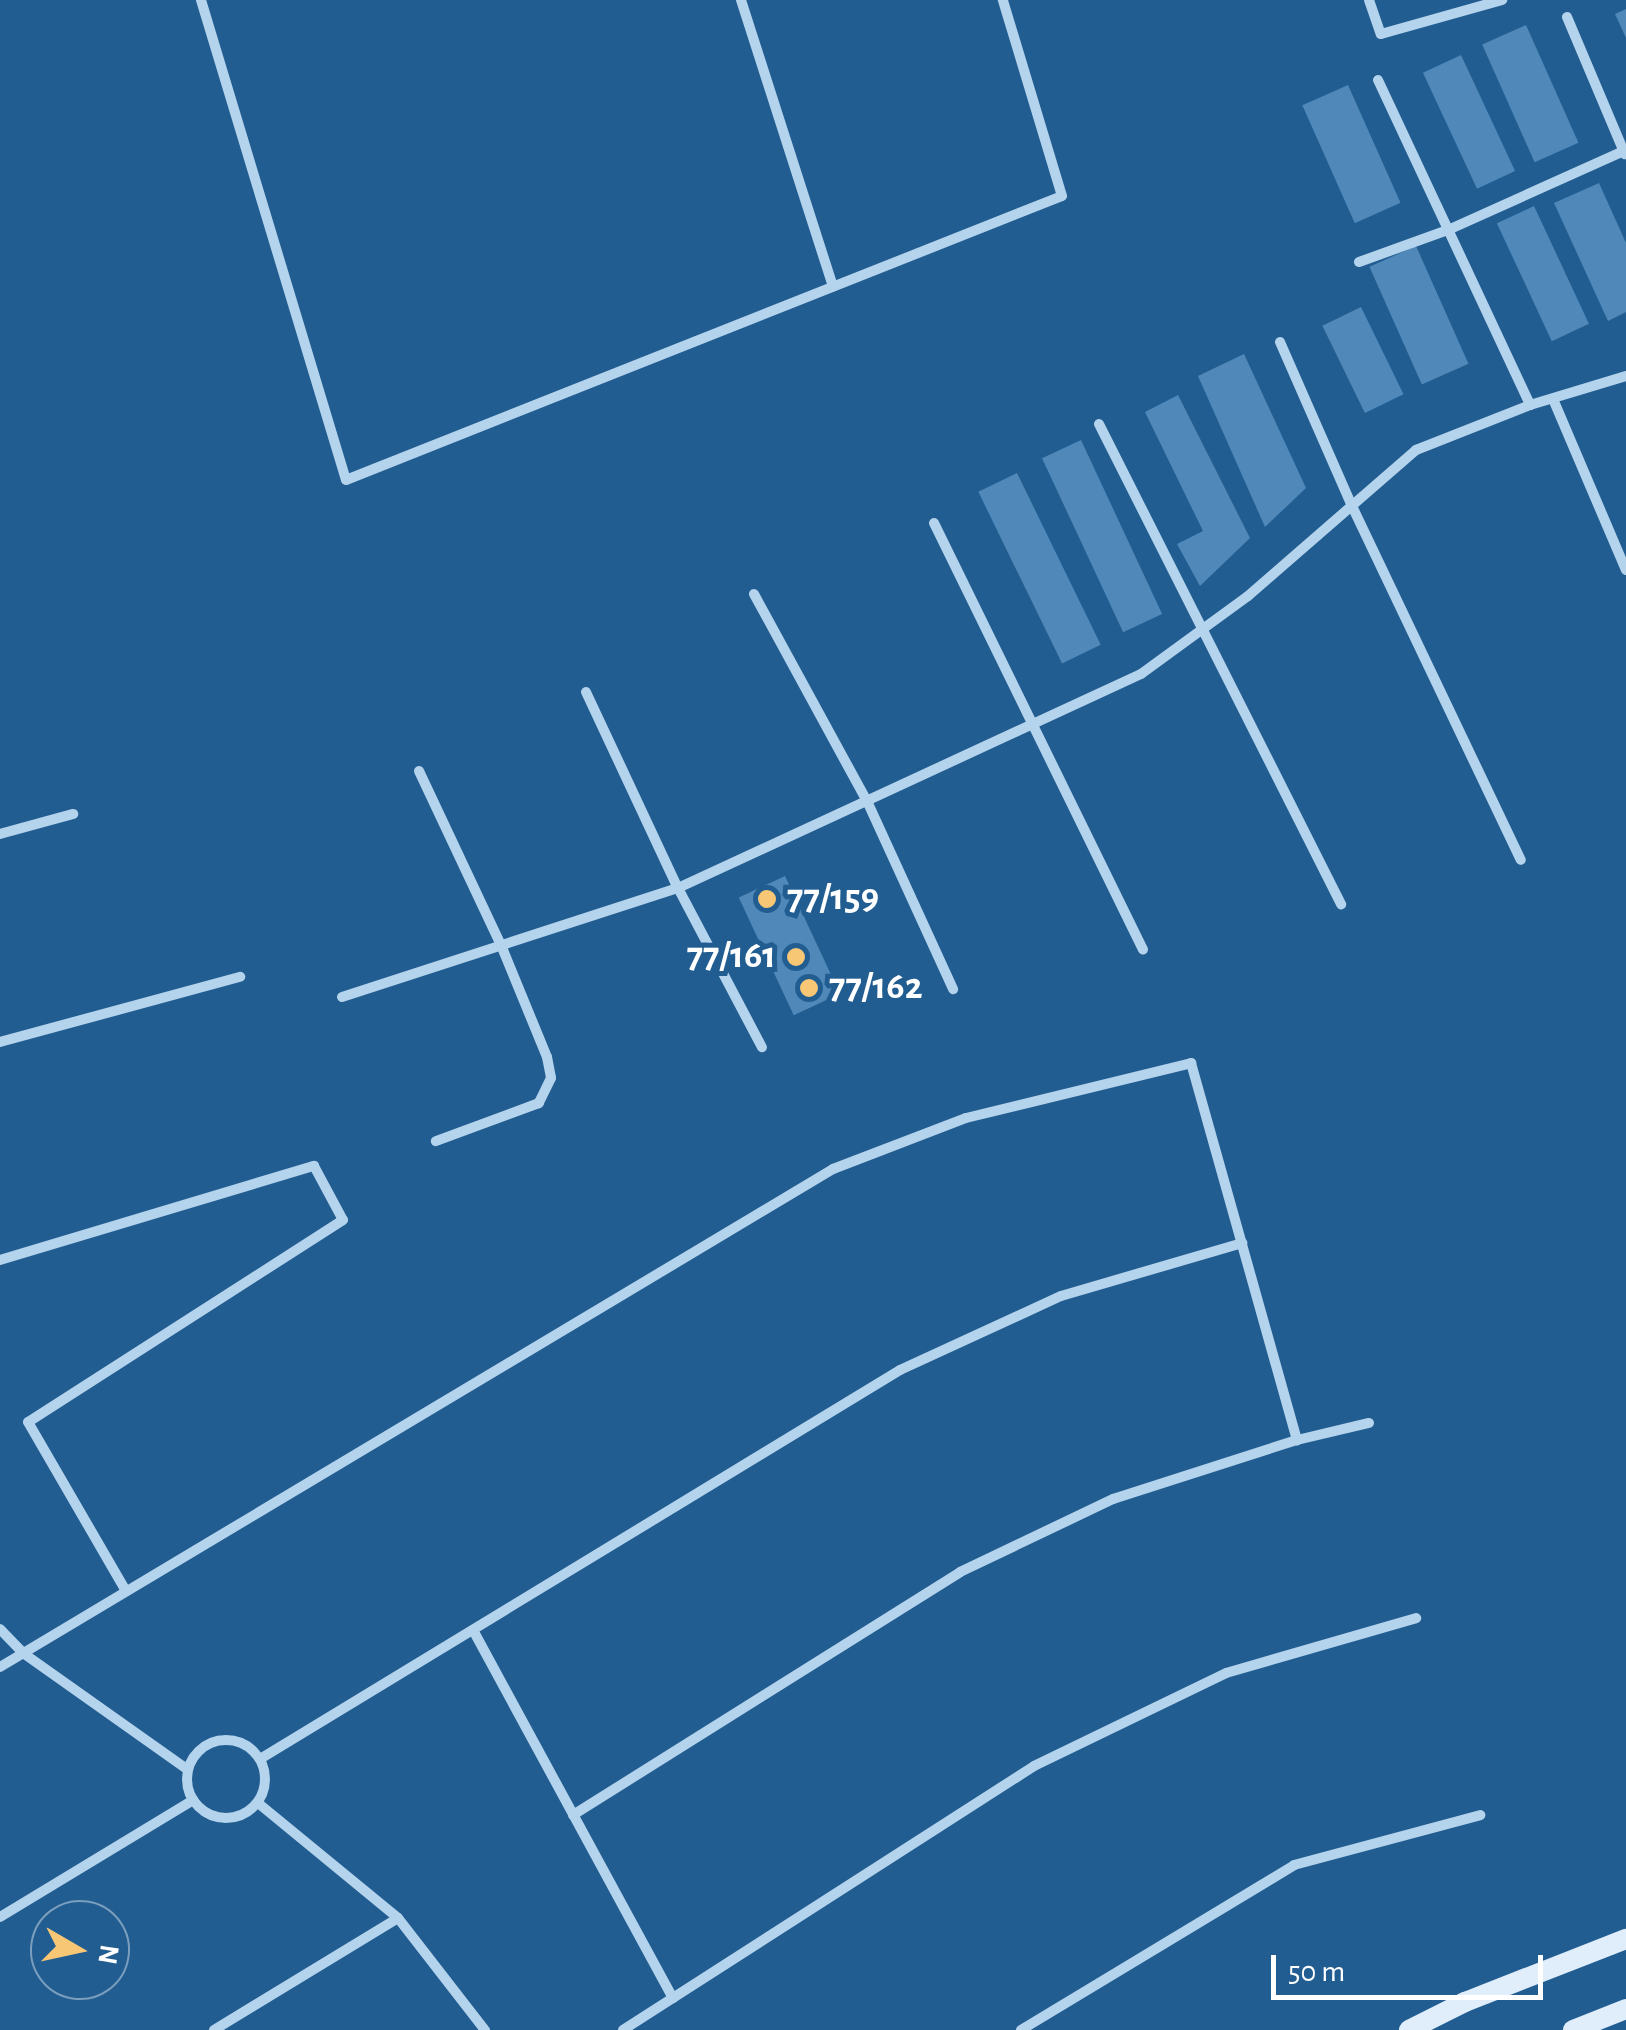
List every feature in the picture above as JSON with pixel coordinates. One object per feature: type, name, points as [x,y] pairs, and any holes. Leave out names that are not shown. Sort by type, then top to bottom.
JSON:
[{"type":"main road","points":[[1409,2030],[1465,2002],[1626,1939]]},
{"type":"main road","points":[[1573,2030],[1626,2009]]},
{"type":"street","points":[[201,0],[346,480],[1062,196],[1003,0]]},
{"type":"street","points":[[741,0],[834,287]]},
{"type":"street","points":[[1369,0],[1381,34],[1502,0]]},
{"type":"street","points":[[1358,262],[1448,230],[1625,153],[1567,16]]},
{"type":"street","points":[[1378,80],[1530,405]]},
{"type":"street","points":[[1280,342],[1352,506],[1521,860]]},
{"type":"street","points":[[342,997],[678,888],[1142,674],[1204,629],[1416,450],[1530,405],[1626,376]]},
{"type":"street","points":[[1554,398],[1626,570]]},
{"type":"street","points":[[1099,424],[1341,904]]},
{"type":"street","points":[[934,523],[1143,950]]},
{"type":"street","points":[[754,594],[867,801],[953,989]]},
{"type":"street","points":[[586,692],[678,888],[762,1047]]},
{"type":"street","points":[[419,771],[501,945],[548,1057],[548,1090],[539,1103],[436,1141]]},
{"type":"street","points":[[0,834],[72,814]]},
{"type":"street","points":[[0,1042],[240,976]]},
{"type":"street","points":[[0,1667],[833,1169],[966,1118],[1191,1064],[1297,1440]]},
{"type":"street","points":[[0,1260],[314,1166],[343,1220],[28,1422],[126,1591]]},
{"type":"street","points":[[260,1759],[900,1370],[1061,1296],[1242,1243]]},
{"type":"street","points":[[573,1815],[960,1572],[1113,1499],[1297,1440],[1369,1423]]},
{"type":"street","points":[[623,2030],[1034,1766],[1226,1673],[1416,1618]]},
{"type":"street","points":[[0,1629],[23,1653],[188,1770]]},
{"type":"street","points":[[473,1630],[673,1998]]},
{"type":"street","points":[[220,1740],[236,1741],[260,1759],[264,1789],[258,1803],[232,1818],[203,1812],[193,1800],[188,1770],[195,1756],[220,1740]]},
{"type":"street","points":[[0,1917],[193,1800]]},
{"type":"street","points":[[258,1803],[398,1918],[485,2030]]},
{"type":"street","points":[[1021,2030],[1294,1865],[1480,1815]]},
{"type":"street","points":[[214,2030],[398,1918]]},
{"type":"building","points":[[1626,9],[1626,38],[1615,14]]},
{"type":"building","points":[[1526,25],[1578,143],[1535,162],[1482,45]]},
{"type":"building","points":[[1461,55],[1515,171],[1477,189],[1423,73]]},
{"type":"building","points":[[1348,85],[1400,203],[1355,223],[1302,105]]},
{"type":"building","points":[[1599,183],[1626,243],[1626,312],[1608,321],[1554,203]]},
{"type":"building","points":[[1534,206],[1589,324],[1552,341],[1497,223]]},
{"type":"building","points":[[1416,246],[1468,364],[1422,385],[1369,267]]},
{"type":"building","points":[[1361,307],[1404,394],[1365,413],[1322,326]]},
{"type":"building","points":[[1244,354],[1306,488],[1265,527],[1198,376]]},
{"type":"building","points":[[1178,395],[1250,538],[1200,586],[1177,544],[1203,531],[1145,412]]},
{"type":"building","points":[[1081,440],[1162,614],[1123,632],[1042,458]]},
{"type":"building","points":[[1017,473],[1101,645],[1062,664],[978,492]]},
{"type":"building","points":[[785,876],[840,994],[794,1015],[739,898]]},
{"type":"place","name":"77/159","points":[[767,899]]},
{"type":"place","name":"77/161","points":[[796,957]]},
{"type":"place","name":"77/162","points":[[809,988]]}]
